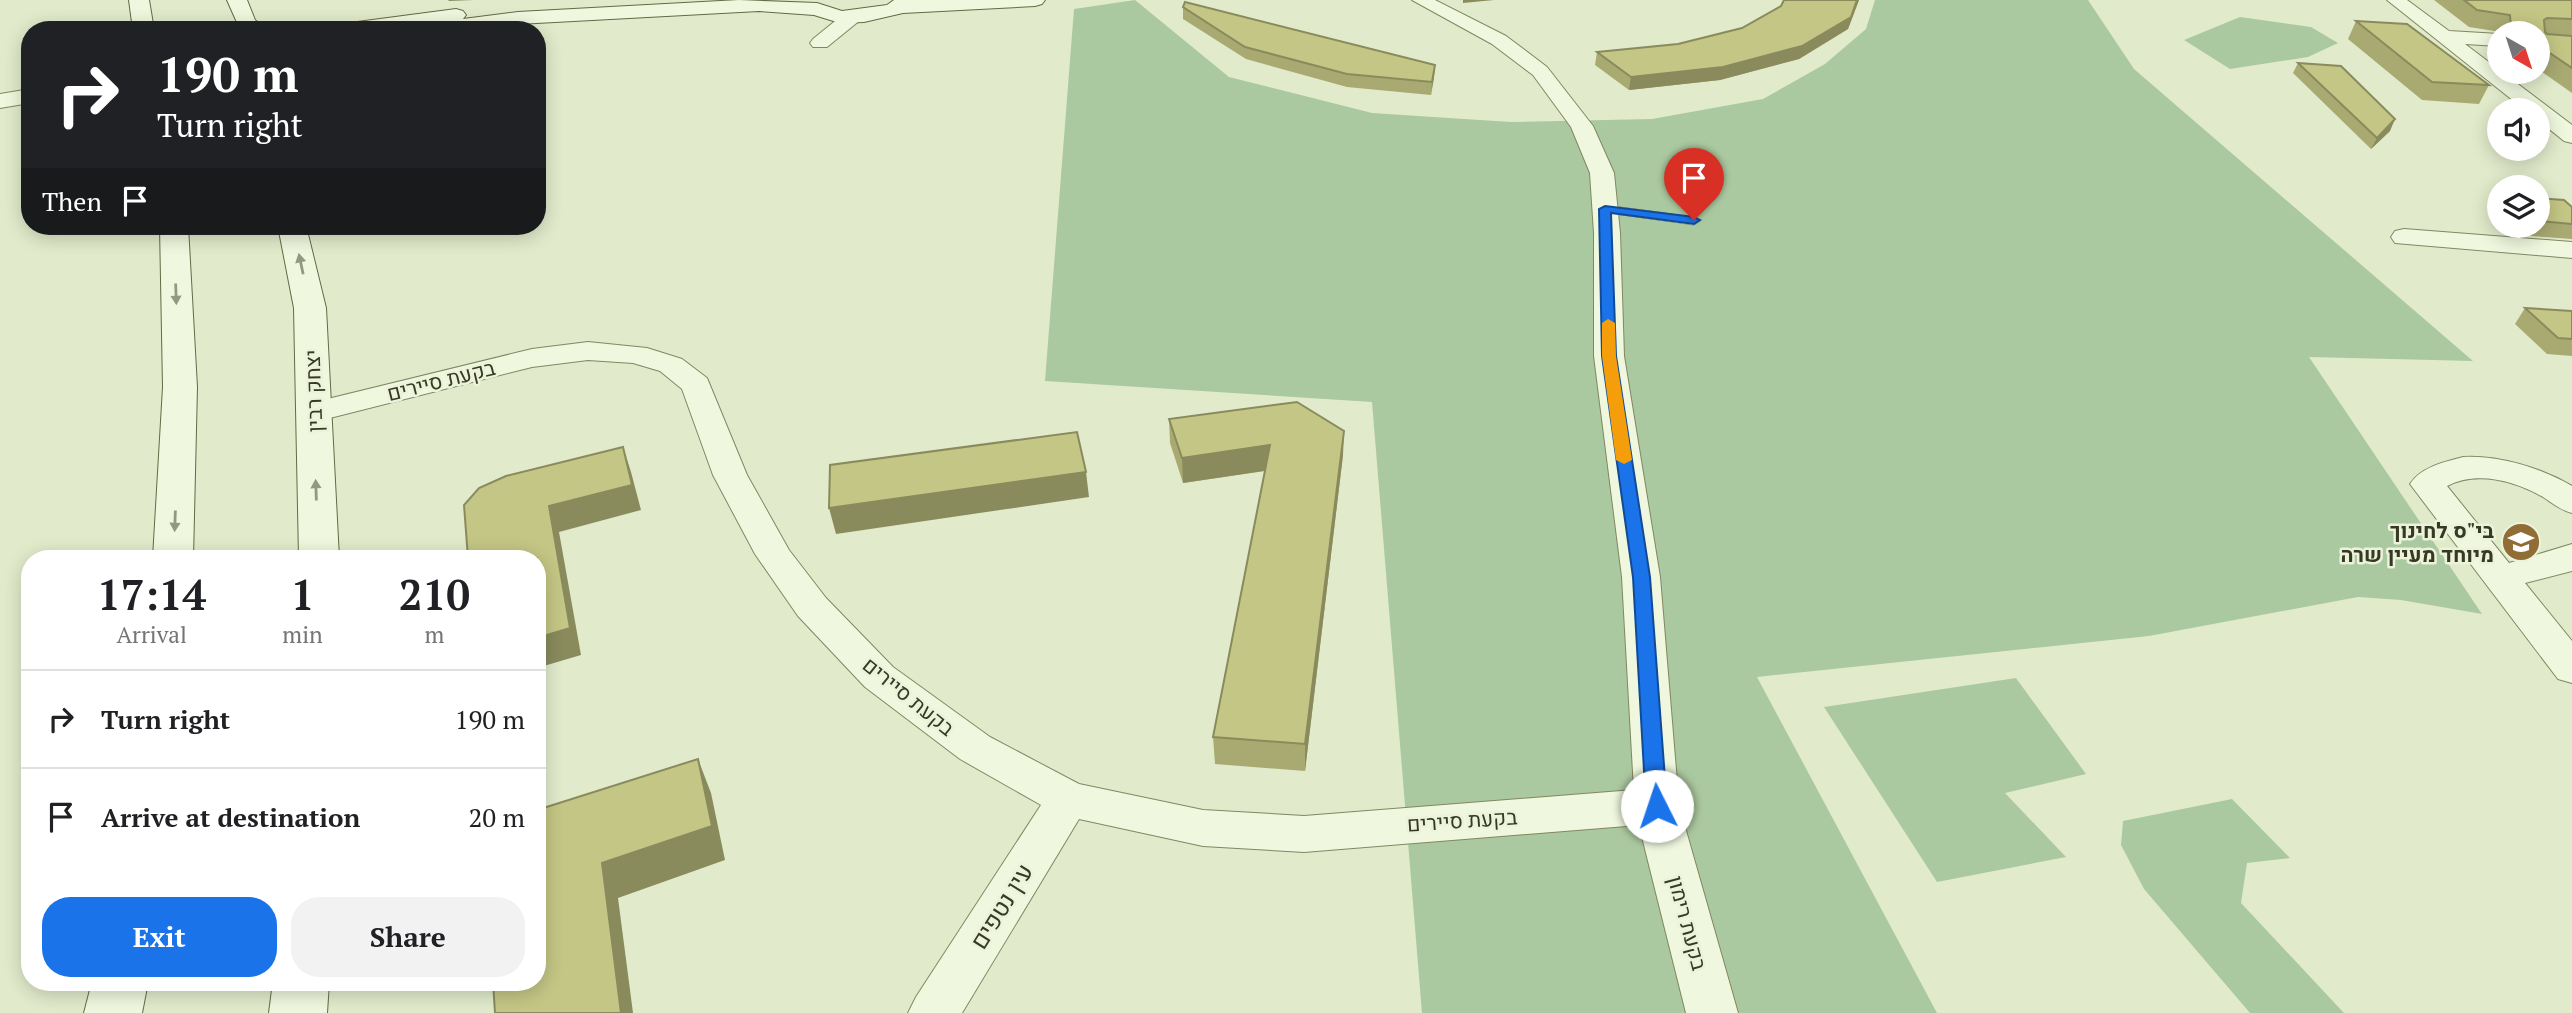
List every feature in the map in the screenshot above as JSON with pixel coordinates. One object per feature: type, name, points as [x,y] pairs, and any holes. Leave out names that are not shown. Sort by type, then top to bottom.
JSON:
[{"type":"main road","points":[[139,0],[142,21]]},
{"type":"main road","points":[[237,0],[245,21]]},
{"type":"main road","points":[[410,21],[523,6],[633,0]]},
{"type":"main road","points":[[496,21],[654,9],[759,5],[819,5],[829,15],[852,17],[885,13],[903,3],[1035,0]]},
{"type":"main road","points":[[0,83],[21,80]]},
{"type":"main road","points":[[0,101],[21,98]]},
{"type":"main road","points":[[173,550],[180,387],[174,235]]},
{"type":"main road","name":"יצחק רבין","points":[[294,235],[310,308],[319,550]]},
{"type":"main road","points":[[113,1013],[118,991]]},
{"type":"main road","points":[[298,1013],[300,991]]},
{"type":"street","name":"בקעת רימון","points":[[1421,0],[1499,40],[1540,71],[1587,135],[1602,173],[1609,356],[1641,577],[1657,806],[1712,1013]]},
{"type":"street","points":[[2396,0],[2572,136]]},
{"type":"street","points":[[820,43],[852,17]]},
{"type":"street","points":[[2444,37],[2487,39]]},
{"type":"street","points":[[2404,237],[2572,250]]},
{"type":"street","name":"בקעת סיירים","points":[[314,412],[532,358],[587,351],[636,354],[671,365],[696,385],[730,474],[773,554],[812,607],[879,677],[975,748],[1068,799],[1203,828],[1304,834],[1657,806]]},
{"type":"street","points":[[2572,503],[2539,482],[2467,467],[2427,484],[2572,668]]},
{"type":"street","points":[[2501,578],[2523,570],[2559,564],[2572,556]]},
{"type":"street","name":"עין נטפים","points":[[934,1013],[1068,799]]},
{"type":"lane","points":[[1605,209],[1694,220]]},
{"type":"green space","points":[[1135,0],[1229,77],[1372,113],[1511,122],[1652,119],[1763,99],[1825,64],[1866,29],[1875,0],[2088,0],[2134,69],[2473,361],[2309,357],[2482,614],[2401,600],[2358,597],[2149,636],[1757,677],[1937,1013],[1422,1013],[1372,402],[1045,381],[1074,9]]},
{"type":"green space","points":[[2240,17],[2311,27],[2338,43],[2308,57],[2230,69],[2184,40]]},
{"type":"green space","points":[[2016,678],[2086,774],[2005,793],[2066,857],[1937,882],[1824,707]]},
{"type":"green space","points":[[2232,799],[2290,858],[2247,863],[2241,903],[2344,1013],[2250,1013],[2144,889],[2121,845],[2123,821]]},
{"type":"building","points":[[1784,0],[1857,0],[1851,17],[1802,46],[1723,67],[1631,77],[1597,52],[1678,44],[1742,28],[1781,6]]},
{"type":"building","points":[[2464,0],[2572,0],[2572,19],[2510,21],[2510,15],[2477,10]]},
{"type":"building","points":[[1185,2],[1435,65],[1432,82],[1347,74],[1245,47],[1183,7]]},
{"type":"building","points":[[2356,21],[2407,24],[2489,85],[2432,82]]},
{"type":"building","points":[[2550,34],[2572,36],[2572,68],[2550,53]]},
{"type":"building","points":[[2298,63],[2341,66],[2395,119],[2377,138]]},
{"type":"building","points":[[2550,199],[2564,200],[2572,207],[2572,224],[2550,222]]},
{"type":"building","points":[[2525,308],[2572,311],[2572,339],[2558,338]]},
{"type":"building","points":[[1297,402],[1344,431],[1305,744],[1213,737],[1270,445],[1182,458],[1169,419]]},
{"type":"building","points":[[1077,432],[1086,472],[829,508],[830,465]]},
{"type":"building","points":[[623,447],[632,485],[549,506],[570,628],[546,635],[546,550],[467,550],[464,505],[479,488],[506,476]]},
{"type":"building","points":[[698,759],[712,826],[602,863],[621,1013],[495,1013],[494,991],[546,991],[546,807]]},
{"type":"slow traffic","points":[[1608,323],[1609,356],[1624,460]]},
{"type":"place","name":"בי\"ס לחינוך מיוחד מעיין שרה","points":[[2521,542]]},
{"type":"route","points":[[1657,806],[1641,577],[1609,356],[1605,209],[1694,220]]}]
